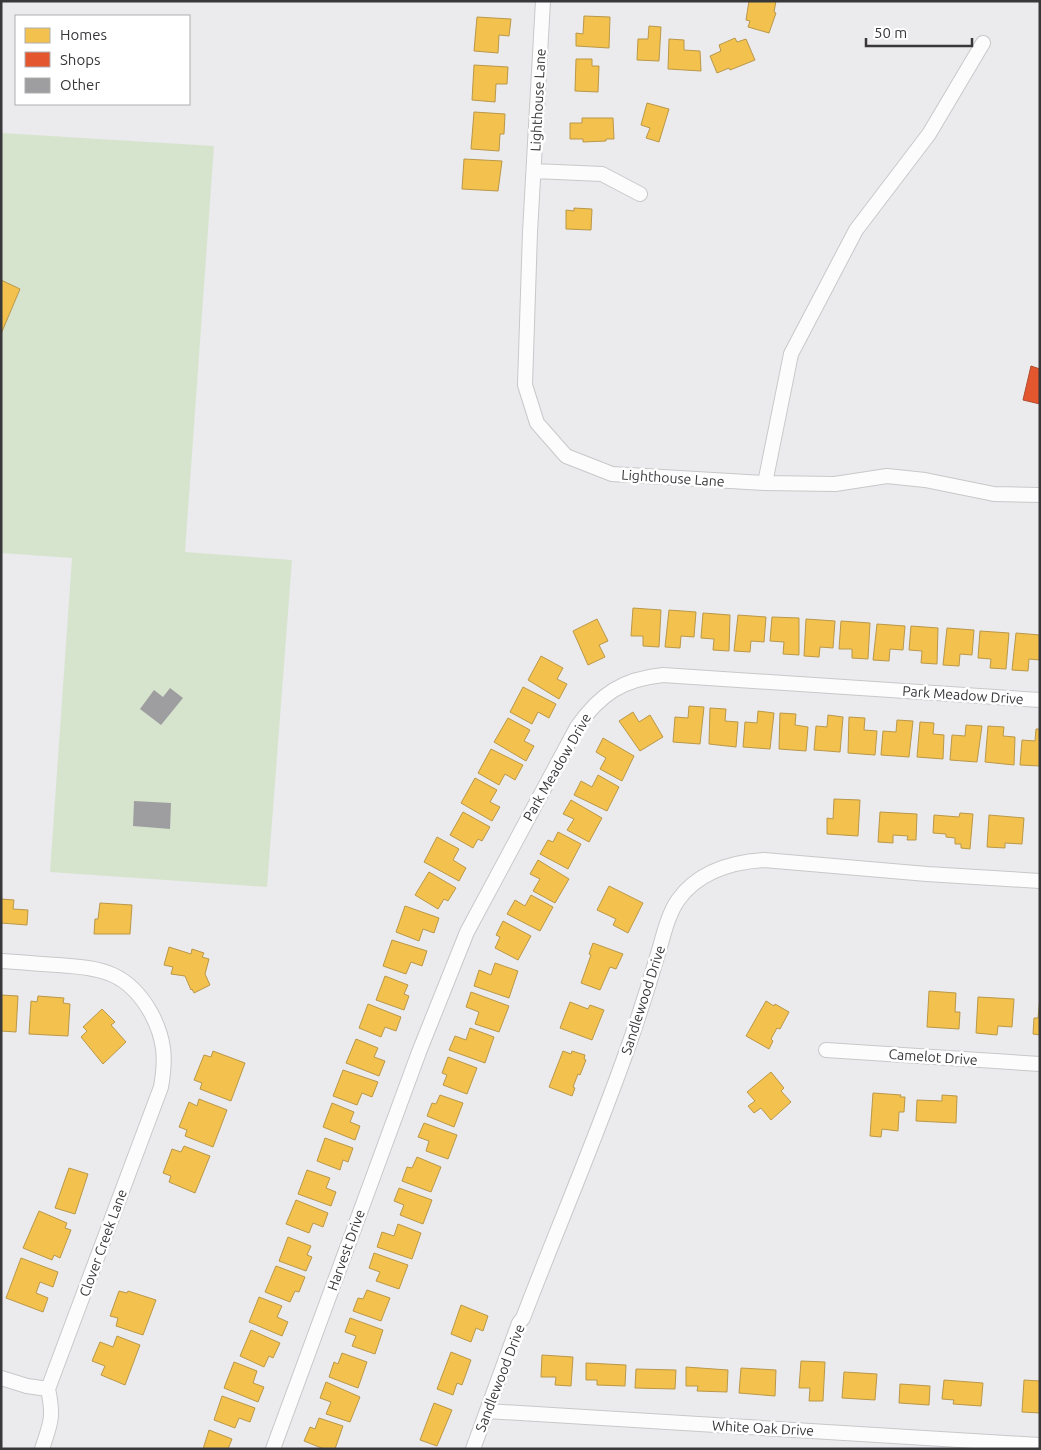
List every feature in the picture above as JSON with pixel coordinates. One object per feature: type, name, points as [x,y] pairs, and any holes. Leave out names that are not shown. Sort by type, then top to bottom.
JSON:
[{"type":"street","name":"Lighthouse Lane","points":[[543,1],[530,232],[525,385],[537,423],[566,456],[612,474],[764,484],[835,484],[887,476],[926,480],[994,494],[1040,495]]},
{"type":"street","points":[[764,484],[791,354],[856,230],[929,134],[983,43]]},
{"type":"street","points":[[534,171],[602,174],[640,194]]},
{"type":"street","name":"Park Meadow Drive","points":[[419,1052],[467,932],[577,727],[587,712],[599,700],[620,686],[647,677],[672,676],[1040,700]]},
{"type":"street","name":"Sandlewood Drive","points":[[473,1449],[519,1323],[523,1318],[605,1110],[647,989],[669,918],[685,891],[698,880],[714,871],[738,863],[764,860],[927,874],[1040,881]]},
{"type":"street","name":"Clover Creek Lane","points":[[1,961],[88,967],[120,978],[143,999],[162,1036],[164,1069],[161,1087],[48,1389],[52,1410],[51,1424],[42,1449]]},
{"type":"street","name":"Camelot Drive","points":[[826,1050],[1040,1064]]},
{"type":"street","name":"Harvest Drive","points":[[273,1449],[419,1052]]},
{"type":"street","points":[[1,1378],[27,1386],[48,1389]]},
{"type":"street","name":"White Oak Drive","points":[[487,1412],[1040,1445]]},
{"type":"green space","points":[[1,133],[214,146],[185,552],[292,560],[267,887],[50,872],[72,558],[1,553]]},
{"type":"building: Homes","points":[[749,1],[776,1],[774,12],[776,13],[769,33],[748,27],[750,21],[746,20]]},
{"type":"building: Homes","points":[[584,16],[610,17],[609,48],[576,46],[576,33],[583,34]]},
{"type":"building: Homes","points":[[477,17],[511,19],[509,36],[499,35],[498,53],[474,51]]},
{"type":"building: Homes","points":[[649,26],[661,27],[659,61],[637,60],[638,39],[648,39]]},
{"type":"building: Homes","points":[[735,38],[737,42],[746,39],[755,60],[717,73],[710,56],[721,51],[719,45]]},
{"type":"building: Homes","points":[[669,39],[684,40],[684,50],[700,51],[701,71],[668,69]]},
{"type":"building: Homes","points":[[576,59],[592,59],[592,66],[599,66],[598,92],[575,91]]},
{"type":"building: Homes","points":[[474,65],[508,67],[507,84],[496,84],[495,102],[472,100]]},
{"type":"building: Homes","points":[[647,103],[669,109],[659,142],[646,138],[650,128],[641,125]]},
{"type":"building: Homes","points":[[474,112],[505,114],[504,134],[500,134],[499,151],[471,149]]},
{"type":"building: Homes","points":[[582,118],[613,118],[614,139],[583,142],[583,139],[570,139],[570,123],[582,123]]},
{"type":"building: Homes","points":[[464,159],[502,161],[498,191],[462,189]]},
{"type":"building: Homes","points":[[574,208],[592,209],[591,230],[566,229],[566,210],[574,211]]},
{"type":"building: Homes","points":[[1,280],[20,289],[1,334]]},
{"type":"building: Homes","points":[[633,608],[661,610],[659,647],[643,646],[643,636],[631,636]]},
{"type":"building: Homes","points":[[669,610],[696,612],[694,637],[681,636],[680,648],[665,647]]},
{"type":"building: Homes","points":[[703,613],[730,615],[729,651],[713,650],[714,639],[701,638]]},
{"type":"building: Homes","points":[[738,615],[766,617],[764,642],[751,641],[750,652],[734,651]]},
{"type":"building: Homes","points":[[772,617],[799,618],[799,655],[783,654],[784,642],[770,641]]},
{"type":"building: Homes","points":[[597,619],[608,641],[599,645],[605,657],[588,665],[573,631]]},
{"type":"building: Homes","points":[[806,619],[835,621],[833,648],[820,647],[819,657],[804,656]]},
{"type":"building: Homes","points":[[841,621],[870,623],[868,659],[852,658],[852,649],[839,649]]},
{"type":"building: Homes","points":[[877,624],[905,626],[903,650],[890,649],[889,661],[873,660]]},
{"type":"building: Homes","points":[[911,626],[938,628],[937,664],[921,663],[922,651],[909,650]]},
{"type":"building: Homes","points":[[947,628],[974,630],[972,655],[960,654],[959,666],[943,665]]},
{"type":"building: Homes","points":[[980,631],[1009,633],[1006,669],[990,668],[991,659],[978,658]]},
{"type":"building: Homes","points":[[1016,633],[1040,635],[1040,660],[1029,659],[1028,671],[1012,670]]},
{"type":"building: Homes","points":[[541,656],[563,668],[557,679],[567,684],[559,699],[528,680]]},
{"type":"building: Homes","points":[[523,687],[556,704],[549,718],[538,712],[532,724],[510,712]]},
{"type":"building: Homes","points":[[689,706],[704,707],[700,744],[673,742],[675,717],[688,718]]},
{"type":"building: Homes","points":[[710,708],[726,709],[725,721],[738,722],[736,747],[709,744]]},
{"type":"building: Homes","points":[[758,711],[774,713],[770,749],[743,747],[745,722],[757,723]]},
{"type":"building: Homes","points":[[633,712],[639,722],[650,715],[663,737],[640,751],[619,721]]},
{"type":"building: Homes","points":[[780,713],[796,714],[795,725],[808,727],[806,751],[779,749]]},
{"type":"building: Homes","points":[[828,715],[843,717],[840,752],[814,750],[816,726],[827,727]]},
{"type":"building: Homes","points":[[849,717],[865,718],[864,730],[877,731],[875,755],[848,753]]},
{"type":"building: Homes","points":[[508,718],[530,730],[524,741],[534,746],[526,761],[494,742]]},
{"type":"building: Homes","points":[[897,720],[913,721],[909,757],[881,755],[883,731],[896,732]]},
{"type":"building: Homes","points":[[920,722],[934,723],[933,734],[944,735],[943,759],[917,757]]},
{"type":"building: Homes","points":[[966,725],[982,726],[977,762],[950,760],[952,735],[965,736]]},
{"type":"building: Homes","points":[[988,726],[1004,727],[1003,736],[1015,737],[1014,765],[985,762]]},
{"type":"building: Homes","points":[[1036,729],[1040,729],[1040,766],[1020,765],[1022,740],[1035,741]]},
{"type":"building: Homes","points":[[603,738],[634,756],[622,781],[600,769],[606,758],[596,752]]},
{"type":"building: Homes","points":[[491,749],[523,765],[515,780],[505,774],[499,785],[478,773]]},
{"type":"building: Homes","points":[[598,775],[619,787],[607,811],[574,795],[581,781],[592,787]]},
{"type":"building: Homes","points":[[475,778],[497,790],[490,802],[500,807],[492,821],[461,803]]},
{"type":"building: Homes","points":[[834,799],[860,800],[858,836],[827,834],[827,818],[833,819]]},
{"type":"building: Homes","points":[[571,800],[602,818],[589,842],[567,830],[574,819],[563,814]]},
{"type":"building: Homes","points":[[463,812],[490,827],[482,841],[478,839],[473,848],[450,835]]},
{"type":"building: Homes","points":[[880,812],[917,814],[916,840],[907,840],[908,836],[893,835],[893,843],[878,842]]},
{"type":"building: Homes","points":[[960,813],[973,814],[970,849],[961,848],[961,844],[955,844],[955,838],[946,837],[946,834],[933,833],[934,815],[959,817]]},
{"type":"building: Homes","points":[[989,815],[1024,818],[1022,844],[1005,843],[1005,848],[987,847]]},
{"type":"building: Homes","points":[[558,832],[581,844],[568,869],[540,854],[548,840],[553,842]]},
{"type":"building: Homes","points":[[437,837],[459,849],[453,860],[466,868],[459,881],[424,862]]},
{"type":"building: Homes","points":[[538,860],[569,879],[555,903],[533,891],[540,879],[530,874]]},
{"type":"building: Homes","points":[[429,872],[456,888],[448,901],[444,899],[438,909],[415,895]]},
{"type":"building: Homes","points":[[609,886],[643,903],[628,933],[613,925],[616,919],[597,910]]},
{"type":"building: Homes","points":[[531,895],[553,907],[540,931],[507,914],[515,900],[525,906]]},
{"type":"building: Homes","points":[[1,899],[14,900],[13,909],[28,910],[27,925],[1,923]]},
{"type":"building: Homes","points":[[100,903],[132,905],[130,934],[94,934],[95,919],[98,919]]},
{"type":"building: Homes","points":[[405,906],[439,918],[434,933],[423,929],[419,941],[396,932]]},
{"type":"building: Homes","points":[[503,921],[531,936],[518,960],[495,948],[500,937],[496,935]]},
{"type":"building: Homes","points":[[392,940],[427,951],[422,966],[411,962],[406,974],[383,966]]},
{"type":"building: Homes","points":[[593,943],[623,954],[616,969],[610,967],[600,990],[581,983],[591,955],[589,954]]},
{"type":"building: Homes","points":[[169,947],[191,954],[192,949],[204,953],[202,957],[209,959],[205,974],[210,985],[194,993],[185,976],[171,974],[173,967],[164,965]]},
{"type":"building: Homes","points":[[495,963],[518,971],[509,998],[474,986],[479,970],[491,975]]},
{"type":"building: Homes","points":[[385,976],[408,985],[404,994],[409,996],[404,1010],[376,1000]]},
{"type":"building: Homes","points":[[929,991],[956,993],[955,1012],[960,1012],[959,1029],[927,1027]]},
{"type":"building: Homes","points":[[471,992],[509,1006],[499,1032],[475,1024],[479,1012],[466,1007]]},
{"type":"building: Homes","points":[[1,995],[18,996],[16,1032],[1,1031]]},
{"type":"building: Homes","points":[[38,996],[64,998],[63,1003],[70,1004],[68,1036],[29,1034],[31,1001],[37,1002]]},
{"type":"building: Homes","points":[[978,997],[1014,999],[1012,1027],[998,1026],[997,1035],[976,1033]]},
{"type":"building: Homes","points":[[1040,997],[1040,1035],[1033,1034],[1034,1018],[1038,1018]]},
{"type":"building: Homes","points":[[766,1001],[789,1012],[780,1029],[777,1028],[771,1039],[773,1041],[769,1049],[746,1036]]},
{"type":"building: Homes","points":[[570,1002],[588,1009],[590,1005],[604,1010],[592,1040],[560,1028]]},
{"type":"building: Homes","points":[[368,1004],[401,1017],[396,1031],[385,1027],[381,1037],[359,1028]]},
{"type":"building: Homes","points":[[102,1009],[115,1022],[111,1025],[126,1042],[103,1064],[81,1037],[87,1031],[83,1027]]},
{"type":"building: Homes","points":[[470,1028],[494,1037],[485,1063],[449,1050],[455,1036],[466,1040]]},
{"type":"building: Homes","points":[[356,1039],[378,1048],[374,1057],[385,1061],[379,1076],[346,1063]]},
{"type":"building: Homes","points":[[213,1051],[245,1063],[231,1101],[200,1089],[202,1083],[194,1080],[204,1055],[211,1057]]},
{"type":"building: Homes","points":[[563,1051],[571,1054],[572,1051],[585,1055],[584,1059],[586,1060],[580,1075],[578,1074],[572,1096],[549,1087]]},
{"type":"building: Homes","points":[[448,1057],[477,1068],[467,1094],[443,1085],[447,1075],[442,1073]]},
{"type":"building: Homes","points":[[343,1070],[378,1082],[372,1097],[362,1093],[357,1105],[333,1096]]},
{"type":"building: Homes","points":[[771,1072],[784,1088],[781,1091],[791,1102],[771,1120],[761,1108],[754,1113],[748,1106],[755,1101],[747,1092]]},
{"type":"building: Homes","points":[[873,1093],[905,1097],[904,1112],[899,1112],[898,1131],[882,1129],[881,1137],[870,1136]]},
{"type":"building: Homes","points":[[440,1095],[463,1103],[454,1127],[427,1116],[432,1103],[436,1104]]},
{"type":"building: Homes","points":[[942,1095],[957,1096],[956,1123],[916,1121],[917,1100],[942,1101]]},
{"type":"building: Homes","points":[[199,1099],[227,1110],[213,1147],[185,1136],[187,1130],[179,1127],[189,1102],[197,1106]]},
{"type":"building: Homes","points":[[332,1103],[354,1112],[350,1122],[360,1126],[355,1140],[323,1127]]},
{"type":"building: Homes","points":[[424,1123],[457,1135],[448,1159],[426,1151],[429,1141],[418,1137]]},
{"type":"building: Homes","points":[[325,1138],[353,1148],[348,1162],[343,1160],[340,1170],[317,1161]]},
{"type":"building: Homes","points":[[184,1146],[210,1156],[195,1193],[169,1182],[171,1176],[163,1173],[172,1149],[181,1152]]},
{"type":"building: Homes","points":[[417,1157],[441,1167],[431,1192],[402,1181],[407,1167],[412,1168]]},
{"type":"building: Homes","points":[[69,1168],[88,1174],[75,1214],[55,1208]]},
{"type":"building: Homes","points":[[307,1170],[330,1178],[326,1188],[336,1192],[331,1206],[298,1194]]},
{"type":"building: Homes","points":[[399,1188],[432,1200],[423,1224],[400,1215],[404,1205],[394,1201]]},
{"type":"building: Homes","points":[[296,1200],[328,1213],[323,1227],[313,1223],[309,1233],[286,1224]]},
{"type":"building: Homes","points":[[39,1211],[67,1223],[65,1228],[71,1230],[60,1258],[54,1255],[52,1260],[23,1248]]},
{"type":"building: Homes","points":[[398,1224],[421,1233],[412,1259],[377,1247],[382,1232],[394,1236]]},
{"type":"building: Homes","points":[[288,1237],[311,1246],[307,1255],[312,1257],[306,1271],[279,1261]]},
{"type":"building: Homes","points":[[374,1253],[408,1265],[399,1289],[376,1281],[380,1272],[369,1268]]},
{"type":"building: Homes","points":[[21,1258],[58,1272],[53,1287],[40,1282],[36,1293],[48,1298],[43,1312],[6,1298]]},
{"type":"building: Homes","points":[[276,1266],[305,1277],[299,1292],[295,1291],[290,1302],[265,1292]]},
{"type":"building: Homes","points":[[367,1290],[390,1298],[381,1321],[353,1311],[358,1298],[363,1299]]},
{"type":"building: Homes","points":[[119,1291],[127,1293],[128,1291],[156,1300],[143,1335],[116,1326],[118,1318],[110,1316]]},
{"type":"building: Homes","points":[[259,1297],[282,1306],[277,1317],[288,1322],[282,1336],[249,1322]]},
{"type":"building: Homes","points":[[461,1305],[488,1316],[483,1331],[476,1328],[471,1342],[451,1334]]},
{"type":"building: Homes","points":[[350,1318],[383,1330],[375,1354],[352,1346],[356,1336],[345,1332]]},
{"type":"building: Homes","points":[[251,1330],[280,1343],[273,1358],[269,1356],[264,1367],[240,1356]]},
{"type":"building: Homes","points":[[117,1336],[140,1345],[125,1385],[101,1375],[105,1366],[92,1361],[100,1342],[113,1347]]},
{"type":"building: Homes","points":[[451,1352],[471,1360],[462,1385],[457,1383],[453,1395],[437,1389]]},
{"type":"building: Homes","points":[[342,1353],[367,1362],[358,1388],[329,1377],[334,1362],[338,1364]]},
{"type":"building: Homes","points":[[542,1355],[573,1357],[571,1386],[555,1385],[556,1377],[541,1377]]},
{"type":"building: Homes","points":[[801,1361],[825,1362],[823,1401],[809,1401],[810,1388],[799,1388]]},
{"type":"building: Homes","points":[[234,1362],[257,1371],[253,1383],[264,1387],[258,1402],[224,1388]]},
{"type":"building: Homes","points":[[586,1363],[626,1365],[625,1386],[597,1385],[597,1380],[586,1380]]},
{"type":"building: Homes","points":[[686,1367],[728,1370],[727,1392],[697,1391],[698,1386],[686,1386]]},
{"type":"building: Homes","points":[[741,1368],[776,1370],[775,1396],[739,1393]]},
{"type":"building: Homes","points":[[636,1369],[676,1370],[675,1389],[635,1388]]},
{"type":"building: Homes","points":[[844,1372],[877,1374],[875,1400],[842,1398]]},
{"type":"building: Homes","points":[[944,1380],[983,1383],[981,1406],[953,1404],[954,1400],[942,1399]]},
{"type":"building: Homes","points":[[1024,1380],[1040,1381],[1040,1413],[1022,1412]]},
{"type":"building: Homes","points":[[326,1382],[360,1397],[350,1422],[326,1414],[331,1402],[320,1398]]},
{"type":"building: Homes","points":[[900,1384],[930,1386],[929,1405],[899,1403]]},
{"type":"building: Homes","points":[[222,1396],[255,1408],[250,1422],[239,1418],[235,1428],[214,1420]]},
{"type":"building: Homes","points":[[434,1403],[452,1410],[437,1446],[420,1440]]},
{"type":"building: Homes","points":[[319,1418],[343,1426],[335,1449],[324,1449],[304,1441],[310,1427],[315,1429]]},
{"type":"building: Homes","points":[[209,1430],[232,1439],[228,1449],[203,1449]]},
{"type":"building: Shops","points":[[1031,366],[1040,369],[1040,404],[1023,400]]},
{"type":"building: Other","points":[[170,688],[183,698],[161,725],[140,709],[154,690],[163,697]]},
{"type":"building: Other","points":[[134,801],[171,803],[170,829],[133,826]]}]
